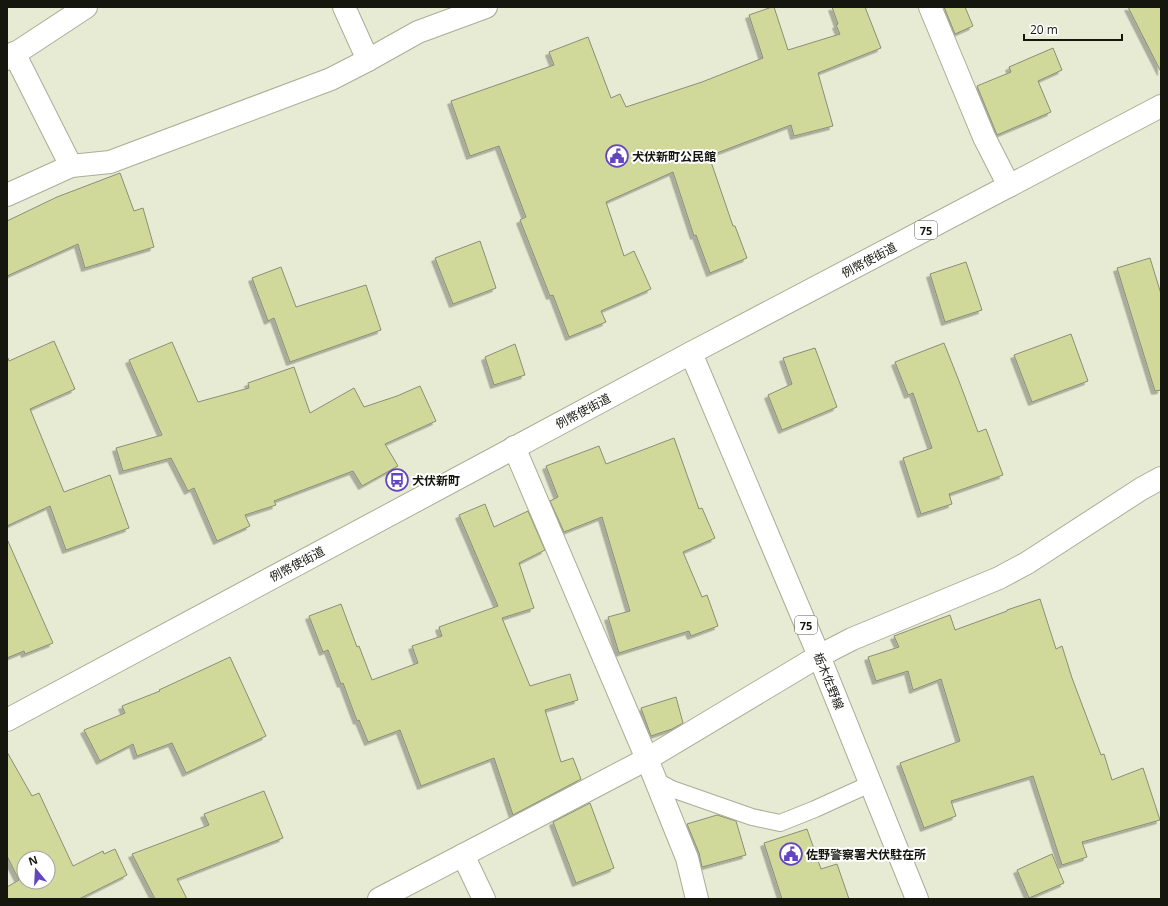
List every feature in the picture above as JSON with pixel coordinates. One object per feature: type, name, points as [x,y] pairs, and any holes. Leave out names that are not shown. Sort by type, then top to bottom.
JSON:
[{"type":"street","points":[[72,166],[11,56],[86,7]]},
{"type":"street","points":[[344,7],[368,60]]},
{"type":"street","points":[[7,195],[72,166],[110,162],[332,79],[418,32],[486,7]]},
{"type":"street","points":[[930,7],[984,137],[1009,186]]},
{"type":"street","name":"例幣使街道","points":[[7,720],[514,447],[1161,106]]},
{"type":"street","name":"栃木佐野線","points":[[691,353],[819,656],[916,899]]},
{"type":"street","points":[[514,447],[647,759],[687,858],[697,899]]},
{"type":"street","points":[[379,899],[647,759],[819,656],[852,639],[999,578],[1027,563],[1161,478]]},
{"type":"street","points":[[463,855],[484,899]]},
{"type":"lane","points":[[655,780],[672,789],[752,817],[780,823],[815,810],[870,784]]},
{"type":"building","points":[[774,7],[788,50],[840,34],[836,25],[838,24],[832,7],[865,7],[881,48],[818,73],[833,126],[794,136],[791,125],[709,156],[733,226],[735,226],[747,258],[710,273],[696,235],[694,236],[673,172],[606,202],[624,256],[634,251],[651,289],[601,311],[606,322],[569,337],[553,295],[550,296],[520,220],[526,217],[499,146],[470,156],[451,101],[554,65],[549,52],[588,37],[611,98],[620,94],[626,107],[702,82],[763,58],[749,15]]},
{"type":"building","points":[[944,7],[965,7],[973,26],[955,34]]},
{"type":"building","points":[[1128,7],[1161,7],[1161,72]]},
{"type":"building","points":[[1053,48],[1062,70],[1038,81],[1051,112],[997,135],[977,86],[1011,72],[1009,67]]},
{"type":"building","points":[[120,173],[134,211],[143,208],[154,247],[85,268],[78,244],[7,276],[7,221],[57,197]]},
{"type":"building","points":[[480,241],[496,288],[453,304],[435,258]]},
{"type":"building","points":[[1150,258],[1161,294],[1161,390],[1155,391],[1117,268]]},
{"type":"building","points":[[966,262],[982,310],[945,322],[930,274]]},
{"type":"building","points":[[281,267],[296,307],[366,285],[381,330],[290,362],[274,318],[268,321],[252,278]]},
{"type":"building","points":[[1071,334],[1088,381],[1032,402],[1014,355]]},
{"type":"building","points":[[54,341],[75,389],[30,409],[64,492],[110,475],[129,528],[66,550],[50,506],[7,526],[7,356],[9,361]]},
{"type":"building","points":[[172,342],[198,402],[249,388],[248,383],[294,367],[310,413],[354,388],[364,407],[397,396],[420,386],[436,421],[385,444],[398,466],[362,486],[353,471],[274,501],[276,505],[245,515],[250,526],[217,541],[194,488],[188,491],[171,458],[123,471],[116,448],[162,435],[129,360]]},
{"type":"building","points":[[944,343],[978,432],[986,429],[1003,475],[949,494],[952,504],[921,514],[903,458],[932,448],[913,393],[908,395],[895,362]]},
{"type":"building","points":[[515,344],[525,375],[494,385],[485,357]]},
{"type":"building","points":[[815,348],[837,407],[782,430],[768,395],[792,384],[783,358]]},
{"type":"building","points":[[674,438],[699,509],[702,508],[715,538],[683,552],[702,597],[707,595],[718,626],[691,636],[689,631],[619,653],[608,617],[630,611],[602,517],[564,532],[550,501],[558,497],[546,466],[599,446],[606,464]]},
{"type":"building","points":[[485,504],[494,527],[528,511],[545,550],[519,563],[534,608],[502,618],[530,686],[570,674],[578,700],[545,710],[561,762],[573,758],[581,779],[513,815],[494,758],[421,786],[400,730],[368,742],[359,720],[357,721],[343,683],[341,684],[328,650],[323,652],[309,616],[341,604],[357,647],[359,646],[372,680],[418,663],[412,646],[442,636],[439,627],[498,606],[459,515]]},
{"type":"building","points":[[7,539],[53,643],[25,654],[24,651],[7,658]]},
{"type":"building","points":[[1040,599],[1056,649],[1062,646],[1072,678],[1101,755],[1104,754],[1112,780],[1143,768],[1160,820],[1082,842],[1087,857],[1062,865],[1033,776],[951,801],[956,816],[924,828],[900,763],[960,741],[941,679],[913,690],[908,671],[876,681],[868,657],[899,647],[894,636],[950,615],[955,630]]},
{"type":"building","points":[[230,657],[266,736],[186,773],[172,743],[137,756],[133,744],[100,761],[84,730],[125,713],[122,706],[160,691],[159,690]]},
{"type":"building","points":[[676,697],[683,723],[672,729],[651,736],[641,708]]},
{"type":"building","points":[[7,752],[32,796],[39,793],[73,866],[103,851],[104,854],[115,849],[127,875],[79,899],[7,899],[7,887],[16,882],[16,890],[56,890],[56,850],[16,850],[16,874],[7,856]]},
{"type":"building","points":[[264,791],[283,838],[177,879],[187,899],[155,899],[132,854],[209,825],[204,814]]},
{"type":"building","points":[[590,803],[614,868],[576,883],[553,822]]},
{"type":"building","points":[[717,815],[736,821],[746,855],[702,867],[699,853],[687,824]]},
{"type":"building","name":"佐野警察署犬伏駐在所","points":[[807,829],[821,869],[837,864],[849,899],[782,899],[764,843]]},
{"type":"building","points":[[1052,854],[1064,883],[1029,898],[1017,870]]},
{"type":"place","name":"犬伏新町公民館","points":[[617,156]]},
{"type":"place","name":"犬伏新町","points":[[397,480]]},
{"type":"place","name":"佐野警察署犬伏駐在所","points":[[791,854]]}]
